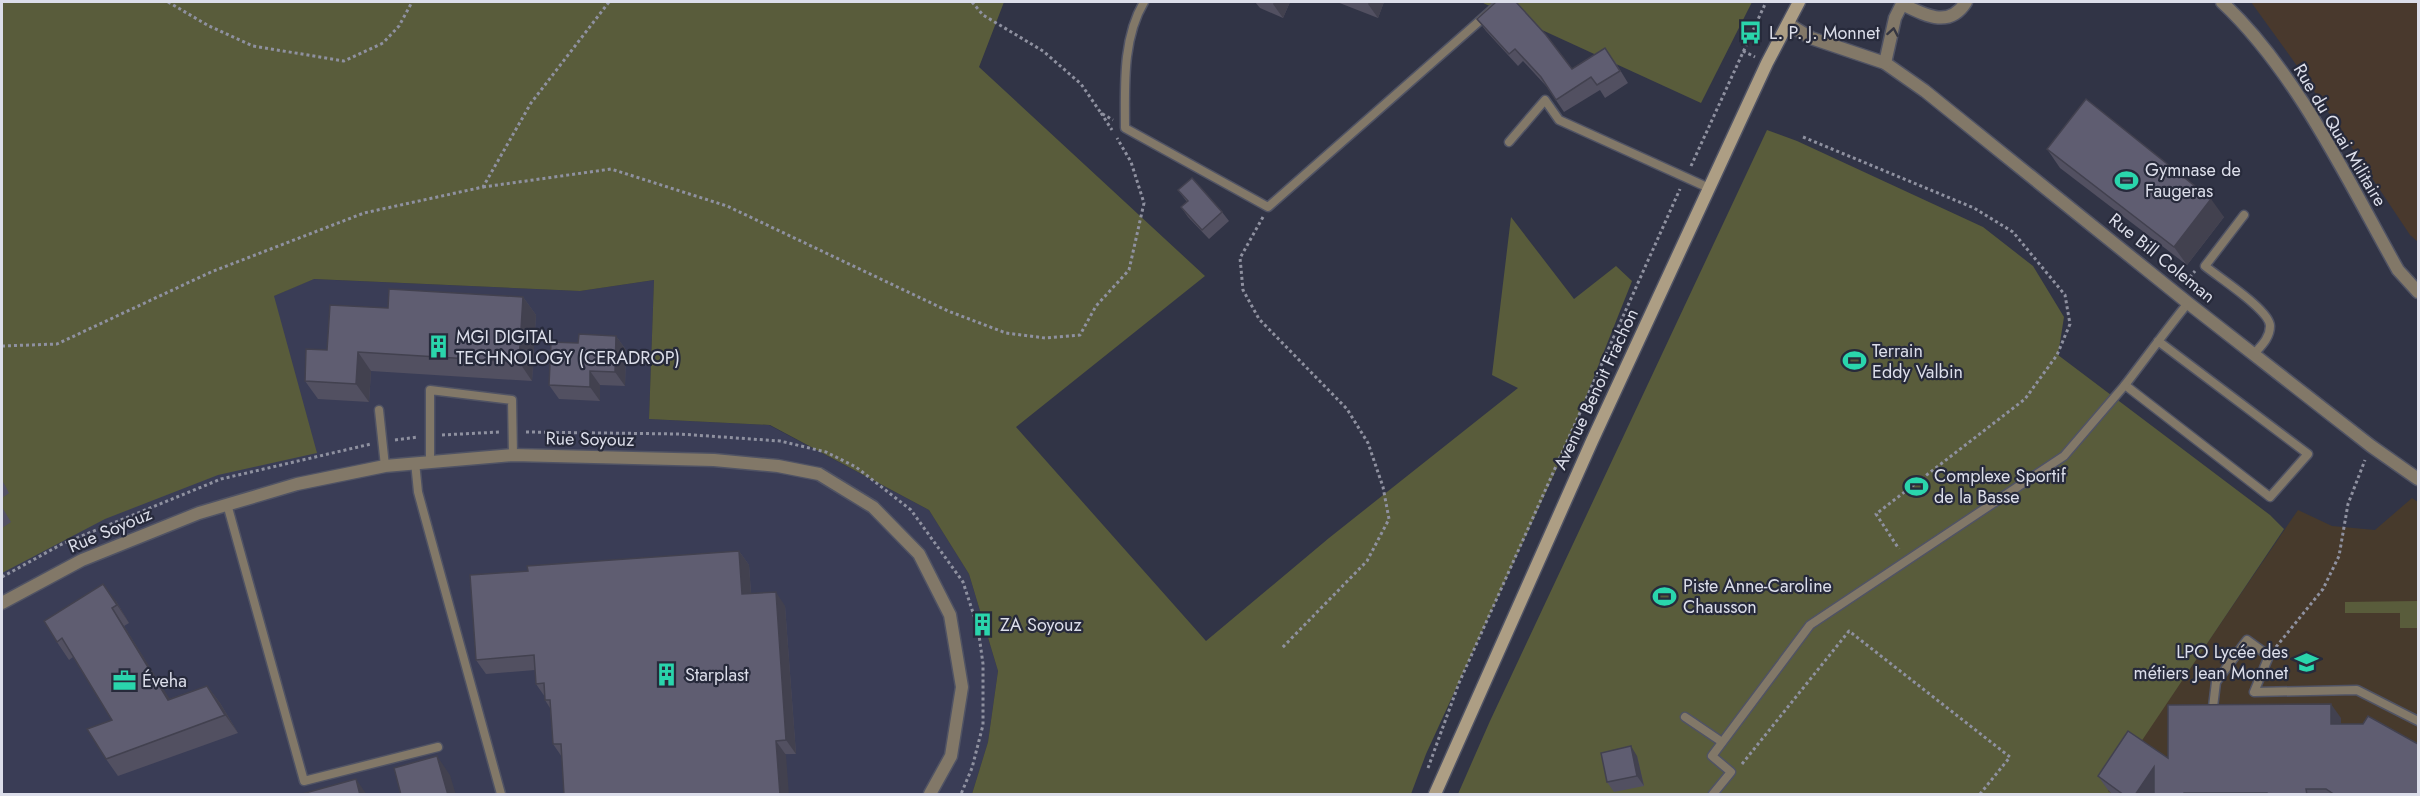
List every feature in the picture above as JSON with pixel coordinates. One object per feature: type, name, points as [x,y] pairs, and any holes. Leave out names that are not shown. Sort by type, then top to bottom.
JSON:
[{"type":"main road","name":"Avenue Benoit Frachon","points":[[1435,795],[1592,441],[1709,188],[1799,2]]},
{"type":"street","points":[[1885,63],[1895,18],[1902,3],[1932,18],[1944,19],[1954,14],[1966,2]]},
{"type":"street","name":"Rue du Quai Militaire","points":[[2222,2],[2258,39],[2287,79],[2398,270],[2418,292]]},
{"type":"street","name":"Rue Bill Coleman","points":[[1788,24],[1811,38],[1885,63],[2064,201],[2188,303],[2371,447],[2418,479]]},
{"type":"street","name":"Rue Soyouz","points":[[2,603],[82,560],[227,504],[297,484],[385,466],[430,460],[513,455],[714,460],[778,466],[819,474],[873,507],[919,554],[950,615],[962,687],[951,756],[930,795]]},
{"type":"lane","points":[[1144,2],[1137,13],[1128,46],[1125,128],[1268,207],[1501,2]]},
{"type":"lane","points":[[1509,142],[1545,100],[1559,120],[1709,188]]},
{"type":"lane","points":[[2244,215],[2205,266],[2258,306],[2269,320],[2270,327],[2266,340],[2254,354]]},
{"type":"lane","points":[[1713,795],[1731,772],[1712,756],[1810,626],[2064,456],[2125,385],[2188,303]]},
{"type":"lane","points":[[2125,385],[2270,497],[2308,454],[2158,341]]},
{"type":"lane","points":[[430,460],[430,390],[512,400],[513,455]]},
{"type":"lane","points":[[379,411],[385,466]]},
{"type":"lane","points":[[415,462],[418,492],[501,795]]},
{"type":"lane","points":[[227,504],[304,781],[438,747]]},
{"type":"lane","points":[[2214,706],[2216,682],[2247,640],[2269,656],[2258,677],[2254,692],[2357,690],[2418,722]]},
{"type":"lane","points":[[1685,717],[1722,742]]},
{"type":"path","points":[[168,2],[209,26],[253,46],[344,61],[383,43],[399,26],[412,2]]},
{"type":"path","points":[[483,187],[531,103],[609,2]]},
{"type":"path","points":[[2,346],[57,344],[211,272],[364,213],[483,187],[611,169],[727,206],[948,311],[1006,333],[1045,338],[1080,335],[1096,306],[1130,270],[1144,203],[1131,162],[1101,113],[1073,77],[1043,51],[983,15],[972,2]]},
{"type":"path","points":[[1427,772],[1459,683],[1685,177],[1766,2]]},
{"type":"path","points":[[1101,113],[1125,128]]},
{"type":"path","points":[[1803,137],[1974,208],[2013,232],[2065,295],[2070,324],[2057,355],[2025,399],[1876,514],[1907,561]]},
{"type":"path","points":[[1268,207],[1240,258],[1243,291],[1259,320],[1347,409],[1368,443],[1383,487],[1389,519],[1367,561],[1282,648]]},
{"type":"path","points":[[2,577],[62,544],[221,479],[381,442],[431,436],[512,432],[679,434],[780,441],[826,452],[856,467],[911,510],[963,582],[978,628],[983,664],[983,725],[972,768],[961,795]]},
{"type":"path","points":[[2269,656],[2323,589],[2339,556],[2353,486],[2371,447]]},
{"type":"path","points":[[1731,772],[1748,760],[1849,631],[2010,757],[1980,795]]},
{"type":"shaded area","points":[[2251,2],[2418,2],[2418,242],[2410,235],[2300,70]]},
{"type":"shaded area","points":[[313,279],[580,291],[654,280],[649,419],[769,425],[929,510],[969,574],[998,671],[988,742],[972,794],[2,794],[2,401],[33,400]]},
{"type":"shaded area","name":"LPO Lycée des métiers Jean Monnet","points":[[2412,498],[2418,502],[2418,794],[2104,794],[2298,510],[2332,526],[2375,530]]},
{"type":"green space","points":[[2,2],[1004,2],[979,67],[1205,276],[1016,427],[1206,641],[1329,538],[1518,388],[1492,375],[1511,217],[1574,299],[1616,266],[1632,281],[1562,457],[1426,754],[1411,794],[972,794],[988,742],[998,671],[969,574],[929,510],[770,425],[649,419],[654,280],[580,291],[314,279],[274,296],[317,453],[218,475],[105,519],[2,573]]},
{"type":"green space","points":[[1481,2],[1752,2],[1701,103]]},
{"type":"green space","name":"Complexe Sportif de la Basse","points":[[1767,130],[1797,141],[1983,227],[2033,266],[2064,317],[2058,355],[2270,515],[2284,529],[2108,791],[2113,794],[1458,794]]},
{"type":"green space","points":[[2418,601],[2418,628],[2400,628],[2400,613],[2345,613],[2345,602]]},
{"type":"building","points":[[1496,2],[1516,2],[1546,35],[1572,69],[1605,48],[1620,71],[1597,85],[1591,77],[1556,100],[1541,77],[1515,49],[1509,54],[1477,19]]},
{"type":"building","name":"Gymnase de Faugeras","points":[[2086,99],[2211,199],[2174,247],[2047,149]]},
{"type":"building","points":[[1192,178],[1222,212],[1202,230],[1181,207],[1188,201],[1178,190]]},
{"type":"building","name":"MGI DIGITAL TECHNOLOGY (CERADROP)","points":[[389,289],[523,297],[519,362],[358,352],[356,384],[305,381],[306,349],[327,350],[330,305],[388,308]]},
{"type":"building","points":[[579,334],[616,336],[615,372],[590,371],[590,387],[549,385],[551,342],[578,343]]},
{"type":"building","name":"Starplast","points":[[739,551],[742,594],[776,592],[786,740],[776,741],[780,795],[564,795],[561,744],[553,744],[550,700],[545,700],[544,683],[536,684],[534,655],[476,660],[470,575],[528,571],[527,566]]},
{"type":"building","name":"Éveha","points":[[103,584],[117,605],[112,608],[168,700],[207,686],[225,715],[106,759],[87,729],[112,720],[62,638],[57,642],[44,621]]},
{"type":"building","points":[[2331,704],[2331,724],[2363,724],[2368,716],[2418,744],[2418,795],[2335,795],[2326,789],[2306,789],[2307,795],[2184,793],[2183,795],[2154,795],[2154,767],[2135,795],[2124,795],[2098,776],[2128,731],[2168,758],[2168,705]]},
{"type":"building","points":[[1631,746],[1637,776],[1607,782],[1601,753]]},
{"type":"building","points":[[437,756],[448,795],[401,795],[394,768]]},
{"type":"building","points":[[356,779],[360,795],[298,795]]},
{"type":"place","name":"L. P. J. Monnet","points":[[1751,33]]},
{"type":"place","name":"Gymnase de Faugeras","points":[[2127,180]]},
{"type":"place","name":"MGI DIGITAL TECHNOLOGY (CERADROP)","points":[[438,347]]},
{"type":"place","name":"Terrain Eddy Valbin","points":[[1854,361]]},
{"type":"place","name":"Complexe Sportif de la Basse","points":[[1916,486]]},
{"type":"place","name":"Piste Anne-Caroline Chausson","points":[[1665,596]]},
{"type":"place","name":"ZA Soyouz","points":[[982,625]]},
{"type":"place","name":"LPO Lycée des métiers Jean Monnet","points":[[2306,662]]},
{"type":"place","name":"Starplast","points":[[667,675]]},
{"type":"place","name":"Éveha","points":[[124,681]]}]
